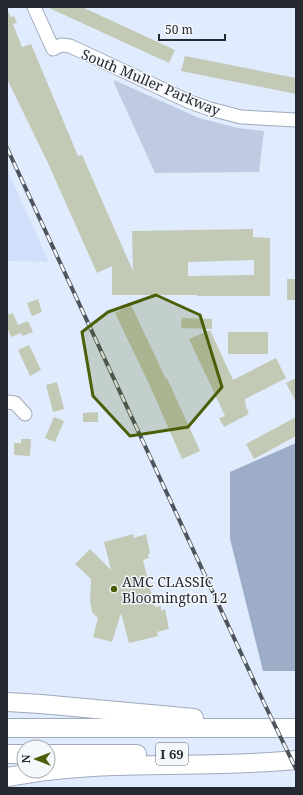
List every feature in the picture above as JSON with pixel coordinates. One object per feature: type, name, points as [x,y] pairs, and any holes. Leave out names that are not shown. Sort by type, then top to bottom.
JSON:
[{"type":"highway","points":[[7,702],[213,719],[255,728]]},
{"type":"highway","name":"I 69","points":[[7,728],[296,728]]},
{"type":"highway","name":"I 69","points":[[56,754],[296,754]]},
{"type":"highway","points":[[56,770],[156,764],[266,763],[296,760]]},
{"type":"street","name":"South Muller Parkway","points":[[34,7],[54,49],[61,46],[70,46],[190,102],[226,114],[257,118],[296,120]]},
{"type":"street","points":[[7,402],[15,403],[25,414]]},
{"type":"highlighted area","points":[[156,295],[200,315],[222,387],[188,427],[130,436],[93,396],[82,332],[108,312]]},
{"type":"shaded area","points":[[114,80],[199,118],[238,128],[264,131],[259,172],[155,173],[114,83]]},
{"type":"shaded area","points":[[7,169],[49,262],[7,261]]},
{"type":"shaded area","points":[[296,443],[296,671],[263,671],[230,539],[230,472]]},
{"type":"building","points":[[47,7],[82,7],[175,50],[169,63]]},
{"type":"building","points":[[7,10],[11,17],[14,16],[17,23],[13,24],[22,47],[31,44],[78,156],[82,155],[133,271],[132,231],[253,229],[253,237],[270,238],[270,296],[112,295],[112,266],[97,273],[47,161],[7,79]],"holes":[[[254,260],[254,275],[188,276],[188,262]]]},
{"type":"building","points":[[185,56],[296,78],[296,94],[181,71]]},
{"type":"building","points":[[287,279],[296,279],[296,300],[287,300]]},
{"type":"building","points":[[38,299],[42,312],[32,316],[27,303]]},
{"type":"building","points":[[131,305],[166,379],[167,378],[200,451],[182,459],[150,386],[115,313]]},
{"type":"building","points":[[13,313],[18,325],[28,321],[33,332],[22,336],[21,333],[11,337],[7,327],[7,315]]},
{"type":"building","points":[[182,318],[212,319],[212,329],[181,328]]},
{"type":"building","points":[[210,330],[233,380],[276,358],[286,378],[245,399],[249,414],[224,427],[219,418],[225,416],[189,339]]},
{"type":"building","points":[[228,332],[268,332],[268,354],[228,354]]},
{"type":"building","points":[[29,345],[41,370],[30,376],[18,350]]},
{"type":"building","points":[[296,378],[296,402],[286,383]]},
{"type":"building","points":[[57,382],[64,409],[53,412],[46,385]]},
{"type":"building","points":[[98,412],[98,422],[83,422],[83,413]]},
{"type":"building","points":[[54,417],[64,421],[55,442],[45,438]]},
{"type":"building","points":[[296,417],[296,436],[254,459],[246,444]]},
{"type":"building","points":[[21,439],[31,439],[30,456],[14,455],[14,443],[21,443]]},
{"type":"building","name":"AMC CLASSIC Bloomington 12","points":[[133,534],[134,538],[146,534],[150,553],[148,555],[149,558],[143,560],[155,607],[161,606],[161,611],[165,609],[169,629],[157,632],[158,636],[129,643],[121,613],[112,642],[93,637],[98,618],[92,612],[90,601],[91,579],[75,564],[90,549],[111,570],[104,542]]},
{"type":"railway","points":[[7,148],[296,769]]},
{"type":"place","name":"AMC CLASSIC Bloomington 12","points":[[114,589]]}]
